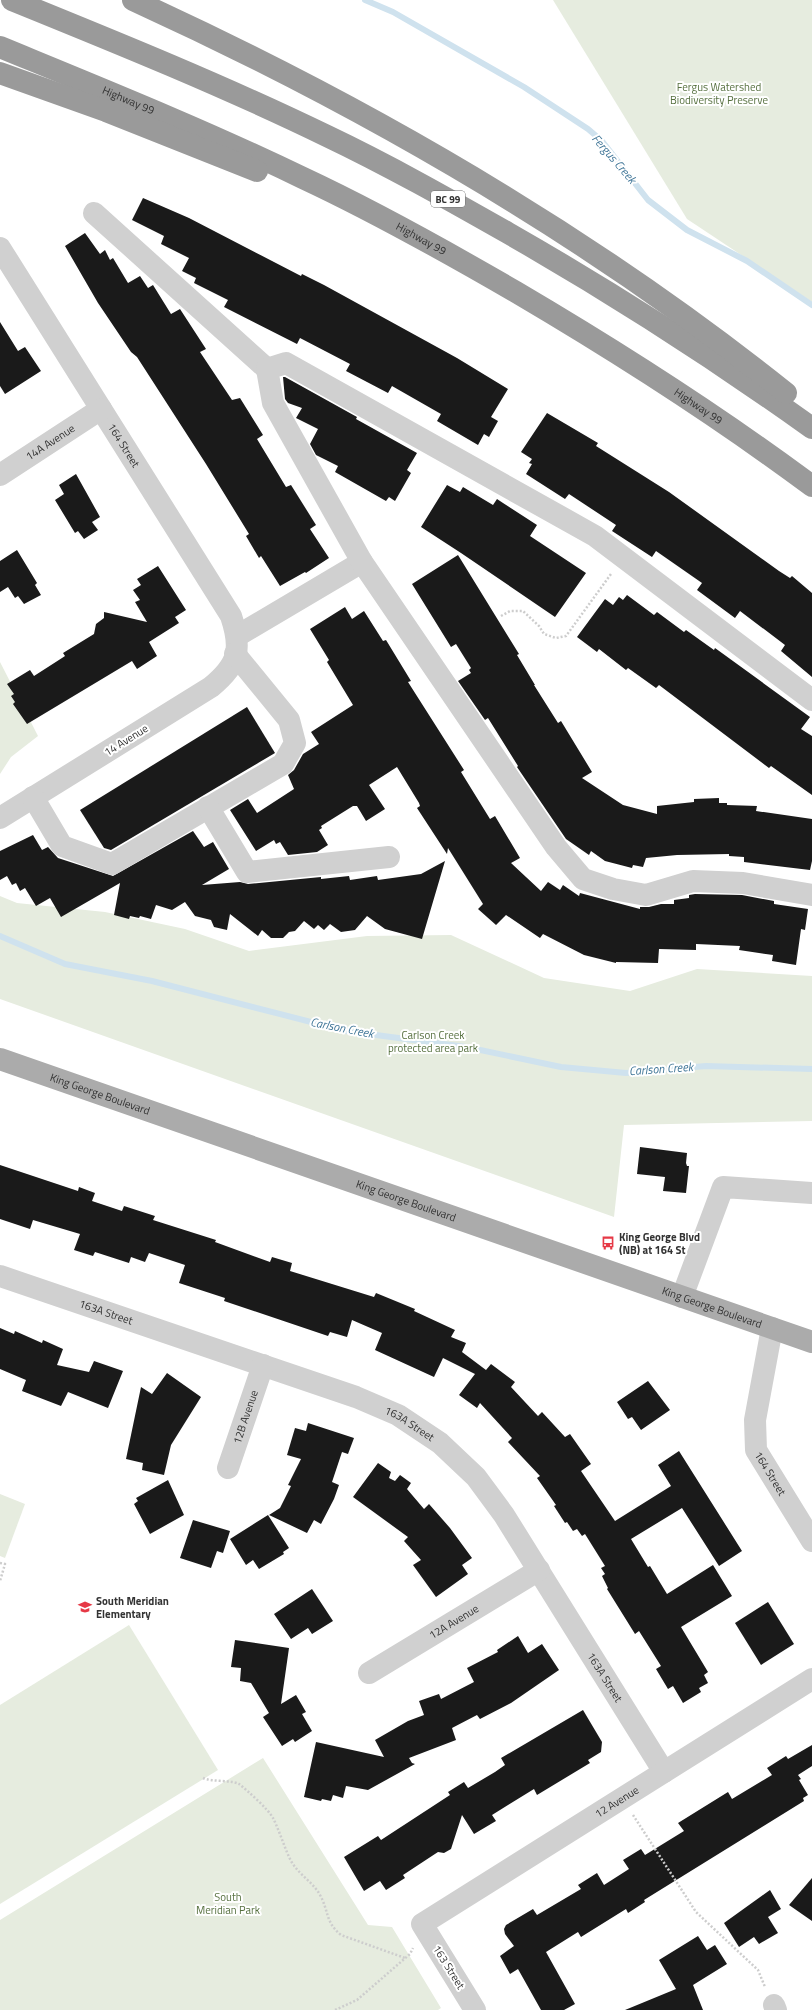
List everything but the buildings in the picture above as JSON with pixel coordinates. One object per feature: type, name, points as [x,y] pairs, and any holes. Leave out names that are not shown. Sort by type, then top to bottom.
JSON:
[{"type":"highway","name":"BC 99","points":[[12,0],[198,76],[328,136],[428,188],[532,247],[636,309],[732,372],[812,428]]},
{"type":"highway","points":[[132,0],[272,67],[346,105],[500,196],[598,257],[691,321],[748,362],[812,414]]},
{"type":"highway","name":"Highway 99","points":[[0,46],[305,178],[412,233],[561,318],[705,410],[812,486]]},
{"type":"highway","points":[[0,73],[106,111],[412,233]]},
{"type":"main road","name":"King George Boulevard","points":[[0,1059],[812,1342]]},
{"type":"street","points":[[94,213],[266,369],[273,404],[362,562],[556,847],[583,879],[613,889],[646,895],[693,881],[743,883],[812,895]]},
{"type":"street","name":"164 Street","points":[[0,248],[230,616],[237,646],[289,720],[295,743],[282,764],[112,864],[62,846],[33,797]]},
{"type":"street","points":[[266,369],[286,363],[595,536],[812,700]]},
{"type":"street","name":"14A Avenue","points":[[0,475],[101,409]]},
{"type":"street","points":[[237,646],[362,562]]},
{"type":"street","name":"14 Avenue","points":[[0,818],[211,687],[224,676],[233,662],[237,646]]},
{"type":"street","points":[[208,807],[247,872],[389,857]]},
{"type":"street","points":[[682,1297],[723,1187],[812,1193]]},
{"type":"street","name":"163A Street","points":[[0,1276],[356,1397],[398,1415],[440,1443],[476,1477],[504,1515],[664,1772]]},
{"type":"street","name":"164 Street","points":[[772,1328],[755,1420],[756,1450],[812,1541]]},
{"type":"street","name":"12B Avenue","points":[[228,1468],[263,1366]]},
{"type":"street","name":"12A Avenue","points":[[369,1673],[539,1570]]},
{"type":"street","name":"12 Avenue","points":[[422,1924],[812,1679]]},
{"type":"street","name":"163 Street","points":[[422,1924],[475,2010]]},
{"type":"path","points":[[501,616],[510,611],[523,611],[539,626],[544,634],[556,638],[566,636],[623,558]]},
{"type":"path","points":[[0,1563],[5,1564],[0,1581]]},
{"type":"path","points":[[203,1778],[211,1781],[237,1783],[272,1817],[291,1861],[303,1877],[314,1886],[322,1897],[328,1918],[333,1928],[341,1935],[405,1958]]},
{"type":"path","points":[[622,1799],[696,1912],[758,1970],[775,2008]]},
{"type":"path","points":[[335,2010],[357,2000],[410,1954],[414,1946]]},
{"type":"green space","name":"Fergus Watershed Biodiversity Preserve","points":[[553,0],[812,0],[812,302],[687,219]]},
{"type":"green space","points":[[0,662],[38,736],[11,757],[0,774]]},
{"type":"green space","name":"Carlson Creek protected area park","points":[[0,896],[17,903],[105,912],[185,929],[249,951],[367,936],[451,935],[544,978],[630,991],[697,969],[812,976],[812,1121],[624,1125],[614,1217],[0,999]]},
{"type":"green space","points":[[0,1494],[25,1504],[5,1558],[0,1556]]},
{"type":"green space","points":[[129,1625],[218,1770],[0,1904],[0,1705]]},
{"type":"green space","name":"South Meridian Park","points":[[263,1758],[368,1925],[392,1927],[441,2008],[438,2010],[0,2010],[0,1920]]},
{"type":"waterway","name":"Fergus Creek","points":[[365,0],[393,12],[524,87],[588,129],[602,141],[648,200],[687,230],[747,261],[812,305]]},
{"type":"waterway","name":"Carlson Creek","points":[[0,936],[65,964],[152,981],[346,1031],[466,1047],[561,1067],[626,1073],[706,1066],[812,1069]]},
{"type":"place","name":"King George Blvd (NB) at 164 St","points":[[608,1243]]},
{"type":"place","name":"South Meridian Elementary","points":[[85,1607]]}]
